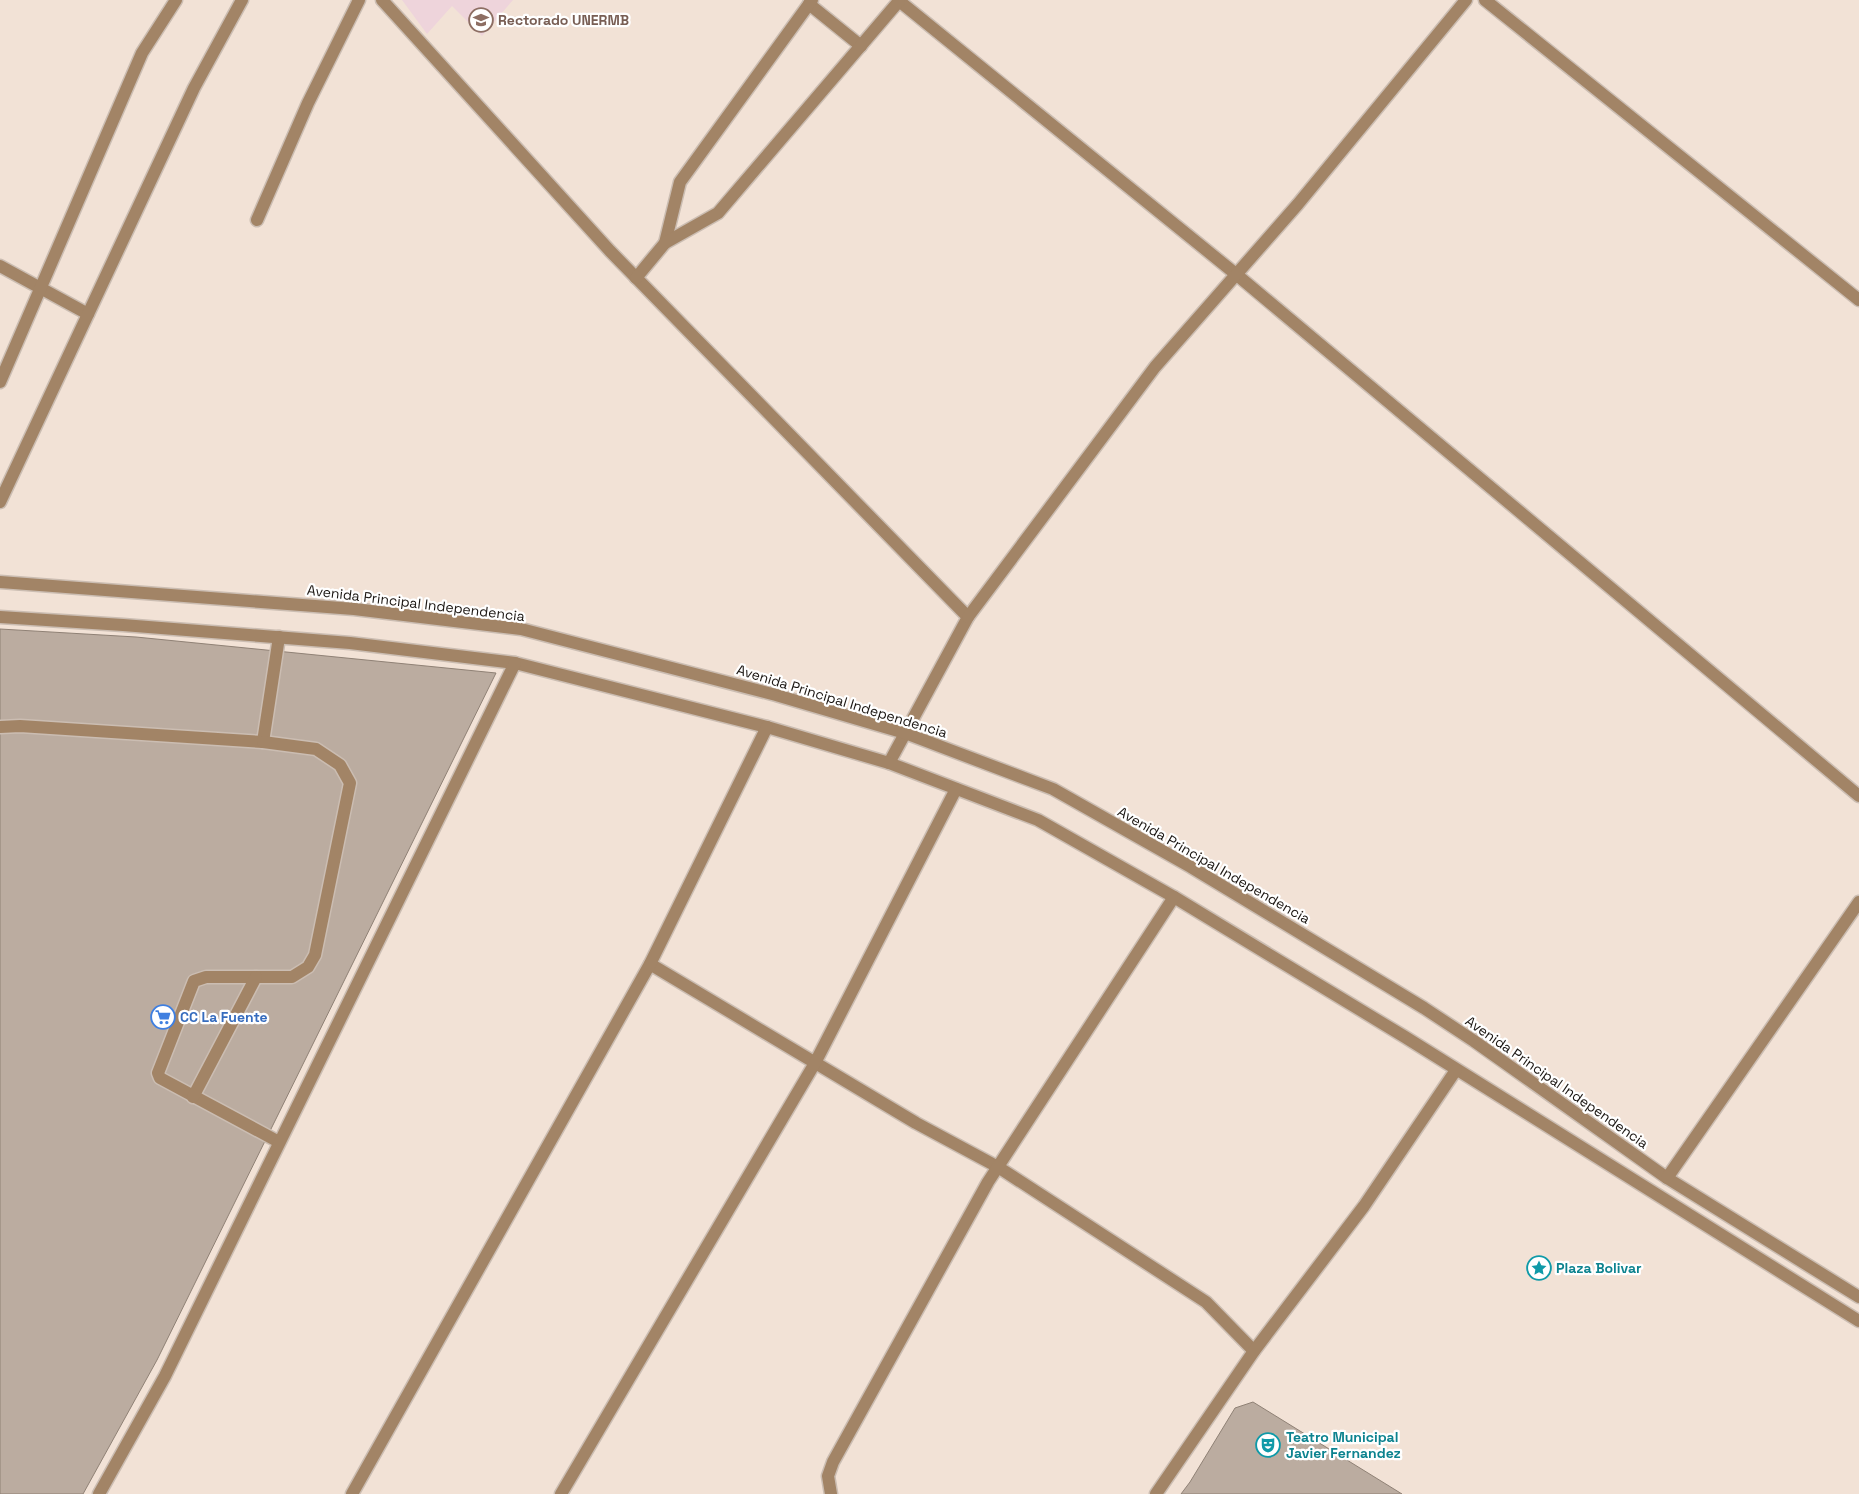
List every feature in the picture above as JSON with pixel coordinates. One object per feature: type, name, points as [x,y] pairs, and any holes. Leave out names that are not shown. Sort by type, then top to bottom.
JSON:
[{"type":"street","points":[[0,382],[142,53],[176,0]]},
{"type":"street","points":[[0,502],[194,88],[242,0]]},
{"type":"street","points":[[257,220],[308,103],[359,0]]},
{"type":"street","points":[[382,0],[636,278],[968,617]]},
{"type":"street","points":[[889,763],[968,617],[1156,367],[1298,204],[1466,0]]},
{"type":"street","points":[[1484,0],[1859,300]]},
{"type":"street","points":[[636,278],[665,243],[718,213],[899,1],[1237,275],[1859,796]]},
{"type":"street","points":[[665,243],[680,182],[811,2],[861,46]]},
{"type":"street","points":[[0,266],[88,314]]},
{"type":"street","name":"Avenida Principal Independencia","points":[[0,582],[354,609],[521,629],[776,694],[905,733],[1053,789],[1191,868],[1438,1018],[1667,1178],[1859,1297]]},
{"type":"street","points":[[0,617],[350,643],[515,663],[767,728],[889,763],[956,788],[1038,820],[1174,897],[1405,1037],[1859,1321]]},
{"type":"street","points":[[263,742],[279,637]]},
{"type":"street","points":[[98,1494],[165,1376],[515,663]]},
{"type":"street","points":[[0,727],[20,726],[263,742],[316,749],[340,765],[350,783],[314,955],[308,967],[292,977],[206,977],[194,982],[158,1073],[160,1078],[279,1142]]},
{"type":"street","points":[[352,1494],[650,964],[767,728]]},
{"type":"street","points":[[561,1494],[815,1063],[956,788]]},
{"type":"street","points":[[831,1494],[828,1476],[833,1462],[988,1182],[1174,897]]},
{"type":"street","points":[[1667,1178],[1859,902]]},
{"type":"street","points":[[650,964],[916,1123],[998,1167],[1206,1302],[1254,1350]]},
{"type":"street","points":[[193,1096],[256,977]]},
{"type":"street","points":[[1156,1494],[1254,1350],[1364,1206],[1456,1070]]},
{"type":"shaded area","name":"Rectorado UNERMB","points":[[402,0],[513,0],[482,36],[452,6],[427,34]]},
{"type":"building","name":"CC La Fuente","points":[[0,629],[136,637],[496,673],[157,1360],[83,1494],[0,1494]]},
{"type":"building","name":"Teatro Municipal Javier Fernandez","points":[[1253,1402],[1402,1494],[1181,1494],[1235,1408]]},
{"type":"place","name":"Rectorado UNERMB","points":[[481,20]]},
{"type":"place","name":"CC La Fuente","points":[[163,1017]]},
{"type":"place","name":"Plaza Bolivar","points":[[1539,1268]]},
{"type":"place","name":"Teatro Municipal Javier Fernandez","points":[[1268,1445]]}]
